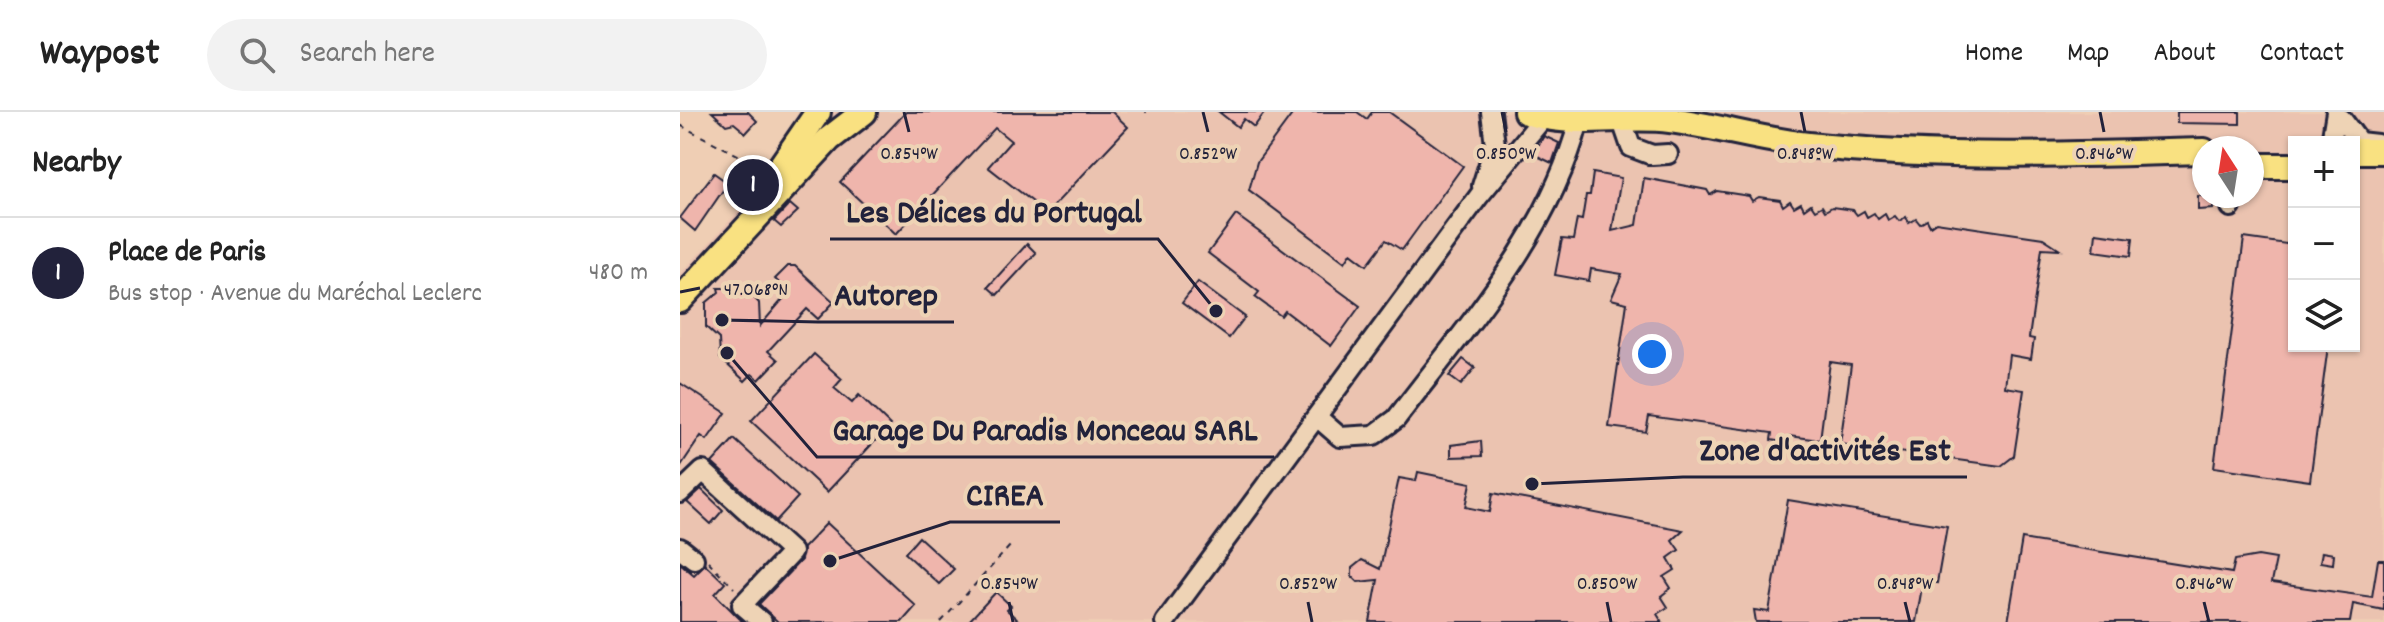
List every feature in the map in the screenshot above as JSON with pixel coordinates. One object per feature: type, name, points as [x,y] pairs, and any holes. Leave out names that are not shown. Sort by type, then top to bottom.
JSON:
[{"type":"main road","points":[[680,281],[774,179],[818,112]]},
{"type":"main road","points":[[680,300],[829,139],[864,112]]},
{"type":"main road","points":[[1710,112],[1856,147]]},
{"type":"main road","points":[[1539,114],[1579,121],[1620,115],[1674,121],[1763,139],[1944,153],[2192,151]]},
{"type":"main road","points":[[2264,150],[2288,150]]},
{"type":"main road","points":[[2360,151],[2384,151]]},
{"type":"main road","points":[[2116,153],[2192,161]]},
{"type":"main road","points":[[2264,166],[2288,166]]},
{"type":"main road","points":[[2360,166],[2384,167]]},
{"type":"street","points":[[1479,196],[1495,145],[1491,112]]},
{"type":"street","points":[[1172,617],[1539,114]]},
{"type":"street","points":[[1620,115],[1631,147],[1652,155],[1668,154]]},
{"type":"street","points":[[1317,417],[1340,437],[1374,435],[1396,419],[1512,265],[1548,204],[1572,148],[1579,121]]},
{"type":"street","points":[[2334,126],[2359,142],[2384,144]]},
{"type":"street","points":[[680,493],[703,471],[792,552],[742,605],[762,622]]},
{"type":"path","points":[[680,125],[758,165],[774,179]]},
{"type":"path","points":[[941,622],[1011,545]]},
{"type":"path","points":[[687,554],[705,558],[746,601]]},
{"type":"shaded area","points":[[831,112],[2384,112],[2384,622],[680,622],[680,274]]},
{"type":"building","points":[[712,112],[748,112],[757,121],[746,133],[734,123],[726,125]]},
{"type":"building","points":[[906,112],[1112,112],[1128,127],[1047,213],[988,167],[1011,141],[995,128],[896,234],[840,182]]},
{"type":"building","points":[[1219,112],[1265,112],[1254,127],[1244,119],[1238,127]]},
{"type":"building","points":[[1294,112],[1357,112],[1367,119],[1372,112],[1389,112],[1463,166],[1402,250],[1386,240],[1367,265],[1351,253],[1345,262],[1249,190],[1257,162]]},
{"type":"building","points":[[2177,112],[2240,112],[2240,124],[2177,123]]},
{"type":"building","points":[[1544,136],[1559,143],[1552,163],[1533,154]]},
{"type":"building","points":[[714,173],[728,183],[695,231],[680,218]]},
{"type":"building","points":[[1593,173],[1621,178],[1612,231],[1637,225],[1644,178],[1707,190],[1710,195],[1717,191],[1749,196],[1752,201],[1759,197],[1780,200],[1783,206],[1790,201],[1794,207],[1801,203],[1804,209],[1811,204],[1815,210],[1822,206],[1825,211],[1832,207],[1853,210],[1857,215],[1864,211],[1867,217],[1874,213],[1878,219],[1885,214],[1888,220],[1895,216],[1899,221],[1906,217],[1909,223],[1916,219],[1920,224],[1927,220],[1930,226],[1936,222],[2043,238],[2060,249],[2042,248],[2029,338],[2034,339],[2031,359],[2009,355],[2005,387],[2024,390],[2014,456],[2001,466],[1840,444],[1851,365],[1830,362],[1820,440],[1789,436],[1788,443],[1771,440],[1772,433],[1649,416],[1646,432],[1609,427],[1627,303],[1611,299],[1622,274],[1591,269],[1589,281],[1555,275],[1562,239],[1573,240],[1577,219],[1582,220]]},
{"type":"building","points":[[790,204],[798,211],[781,227],[774,221]]},
{"type":"building","points":[[1236,215],[1360,306],[1331,346],[1285,311],[1281,316],[1255,297],[1259,292],[1208,253]]},
{"type":"building","points":[[2096,233],[2133,238],[2131,256],[2094,251]]},
{"type":"building","points":[[2244,238],[2288,244],[2288,352],[2327,352],[2310,481],[2214,467]]},
{"type":"building","points":[[1027,244],[1036,253],[997,295],[988,287]]},
{"type":"building","points":[[788,266],[795,266],[834,302],[818,319],[807,309],[768,351],[778,360],[759,380],[752,374],[745,381],[720,358],[719,339],[706,327],[706,303],[719,292],[718,288],[745,288],[759,303],[760,326],[789,292],[775,279]]},
{"type":"building","points":[[1198,282],[1245,317],[1229,338],[1182,303]]},
{"type":"building","points":[[814,354],[842,379],[834,388],[852,403],[859,395],[890,425],[827,492],[751,421]]},
{"type":"building","points":[[1463,359],[1475,368],[1461,385],[1449,376]]},
{"type":"building","points":[[680,383],[726,413],[707,440],[701,436],[680,467]]},
{"type":"building","points":[[734,439],[798,497],[776,521],[712,463]]},
{"type":"building","points":[[1481,441],[1482,456],[1451,457],[1451,445]]},
{"type":"building","points":[[1418,472],[1471,483],[1466,507],[1490,512],[1493,493],[1683,530],[1672,540],[1679,550],[1668,558],[1675,570],[1664,577],[1671,588],[1661,596],[1668,607],[1657,614],[1662,622],[1370,622],[1378,580],[1358,582],[1352,576],[1352,568],[1362,560],[1380,569],[1399,478],[1416,481]]},
{"type":"building","points":[[701,489],[723,510],[711,524],[687,502]]},
{"type":"building","points":[[1788,500],[1947,526],[1937,583],[1923,581],[1916,622],[1756,622],[1754,610],[1769,612]]},
{"type":"building","points":[[827,523],[916,606],[902,622],[778,622],[759,604],[801,560],[803,548]]},
{"type":"building","points":[[919,537],[954,569],[939,584],[905,553]]},
{"type":"building","points":[[2022,539],[2232,573],[2235,560],[2258,556],[2276,559],[2271,583],[2372,597],[2378,560],[2384,560],[2384,610],[2353,604],[2350,622],[2008,622]]},
{"type":"building","points":[[2322,552],[2334,554],[2333,564],[2320,562]]},
{"type":"building","points":[[680,563],[694,575],[705,564],[725,583],[715,594],[743,622],[680,622]]},
{"type":"building","points":[[996,592],[1011,606],[1007,610],[1020,622],[968,622]]},
{"type":"place","name":"Place de Paris","points":[[753,185]]},
{"type":"place","name":"Les Délices du Portugal","points":[[1216,311]]},
{"type":"place","name":"Autorep","points":[[722,320]]},
{"type":"place","name":"Garage Du Paradis Monceau SARL","points":[[727,353]]},
{"type":"place","name":"Zone d'activités Est","points":[[1532,484]]},
{"type":"place","name":"CIREA","points":[[830,561]]}]
